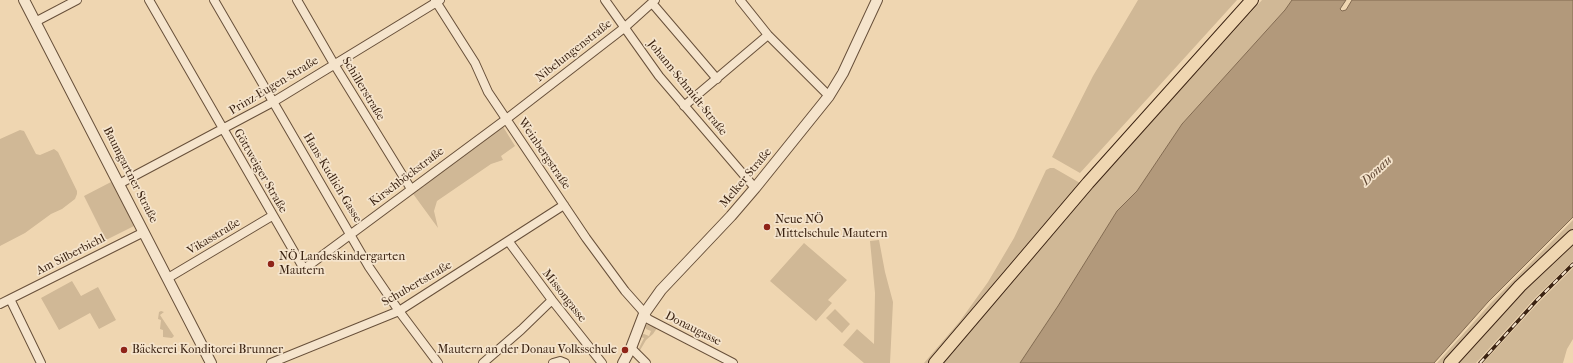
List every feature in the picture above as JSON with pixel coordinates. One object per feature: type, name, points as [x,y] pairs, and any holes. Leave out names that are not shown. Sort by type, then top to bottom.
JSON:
[{"type":"main road","points":[[936,363],[1083,189],[1252,0]]},
{"type":"main road","points":[[1450,363],[1520,286],[1573,236]]},
{"type":"street","name":"Baumgartner Straße","points":[[24,0],[211,363]]},
{"type":"street","points":[[35,22],[77,0]]},
{"type":"street","name":"Göttweiger Straße","points":[[149,0],[272,216],[304,269]]},
{"type":"street","name":"Hans-Kudlich-Gasse","points":[[214,0],[351,234],[368,267],[438,363]]},
{"type":"street","name":"Schillerstraße","points":[[297,0],[334,64],[411,189]]},
{"type":"street","name":"Johann-Schmidt-Straße","points":[[605,0],[659,76],[756,188]]},
{"type":"street","points":[[740,0],[768,35],[830,96]]},
{"type":"street","name":"Melker Straße","points":[[623,363],[631,348],[644,314],[651,303],[670,279],[724,224],[756,188],[830,96],[843,74],[877,0]]},
{"type":"street","name":"Prinz-Eugen-Straße","points":[[119,184],[273,102],[437,1]]},
{"type":"street","name":"Weinbergstraße","points":[[437,1],[475,63],[488,92],[506,120],[612,275],[644,314]]},
{"type":"street","points":[[654,1],[717,79]]},
{"type":"street","name":"Nibelungenstraße","points":[[506,120],[624,28],[654,1]]},
{"type":"street","points":[[684,106],[768,35]]},
{"type":"street","name":"Kirschböckstraße","points":[[304,269],[506,120]]},
{"type":"street","name":"Schubertstraße","points":[[271,363],[399,311],[509,242],[564,205]]},
{"type":"street","name":"Vikasstraße","points":[[168,278],[272,216]]},
{"type":"street","name":"Am Silberbichl","points":[[0,304],[144,232]]},
{"type":"street","name":"Missongasse","points":[[509,242],[552,300],[602,363]]},
{"type":"street","points":[[10,299],[41,363]]},
{"type":"street","points":[[483,363],[521,330],[552,300]]},
{"type":"street","name":"Donaugasse","points":[[644,314],[649,320],[733,363]]},
{"type":"street","points":[[631,348],[646,363]]},
{"type":"street","points":[[553,363],[560,361],[565,363]]},
{"type":"shaded area","points":[[1138,0],[1237,0],[1080,173],[1052,157],[1093,76]]},
{"type":"shaded area","points":[[1262,0],[1292,0],[1285,10],[1182,124],[1137,191],[1117,211],[1058,306],[1020,363],[942,363],[1092,188]]},
{"type":"shaded area","points":[[502,125],[515,146],[501,156],[503,160],[491,164],[437,201],[434,211],[438,228],[411,191]]},
{"type":"shaded area","points":[[20,130],[24,131],[36,154],[40,155],[54,149],[58,152],[77,191],[77,194],[75,199],[62,209],[51,214],[25,233],[0,246],[0,139]]},
{"type":"shaded area","points":[[1054,168],[1080,183],[929,363],[924,363],[960,321],[988,282],[1014,238],[1046,170]]},
{"type":"shaded area","points":[[111,182],[114,182],[136,225],[106,240],[84,196]]},
{"type":"shaded area","points":[[1573,220],[1573,231],[1446,363],[1437,363],[1490,304]]},
{"type":"shaded area","points":[[879,240],[893,302],[890,363],[864,363],[843,345],[857,329],[874,344],[875,293],[870,241]]},
{"type":"shaded area","points":[[1573,240],[1573,261],[1535,298],[1476,363],[1455,363],[1490,323]]},
{"type":"shaded area","points":[[804,243],[847,280],[828,300],[832,303],[816,321],[770,281]]},
{"type":"shaded area","points":[[1573,268],[1573,339],[1567,349],[1563,363],[1483,363],[1539,302]]},
{"type":"shaded area","points":[[72,281],[81,296],[98,287],[116,320],[99,329],[90,313],[59,330],[41,298]]},
{"type":"shaded area","points":[[835,309],[850,324],[842,333],[826,318]]},
{"type":"shaded area","points":[[159,312],[164,312],[160,315],[174,336],[172,338],[163,337],[163,330],[160,329],[161,320],[158,319]]},
{"type":"shaded area","points":[[645,325],[657,328],[646,340],[639,352],[638,350],[644,338],[641,337],[641,335],[644,334],[649,336],[651,331],[646,329]]},
{"type":"water","name":"Donau","points":[[1292,0],[1346,0],[1340,9],[1342,11],[1346,10],[1352,0],[1573,0],[1573,217],[1488,302],[1434,363],[1020,363],[1058,306],[1117,211],[1137,191],[1182,124],[1285,10]]},
{"type":"railway","points":[[1480,363],[1537,300],[1573,264]]},
{"type":"place","name":"Neue NÖ Mittelschule Mautern","points":[[767,227]]},
{"type":"place","name":"NÖ Landeskindergarten Mautern","points":[[271,264]]},
{"type":"place","name":"Bäckerei Konditorei Brunner","points":[[124,350]]},
{"type":"place","name":"Mautern an der Donau Volksschule","points":[[625,350]]}]
